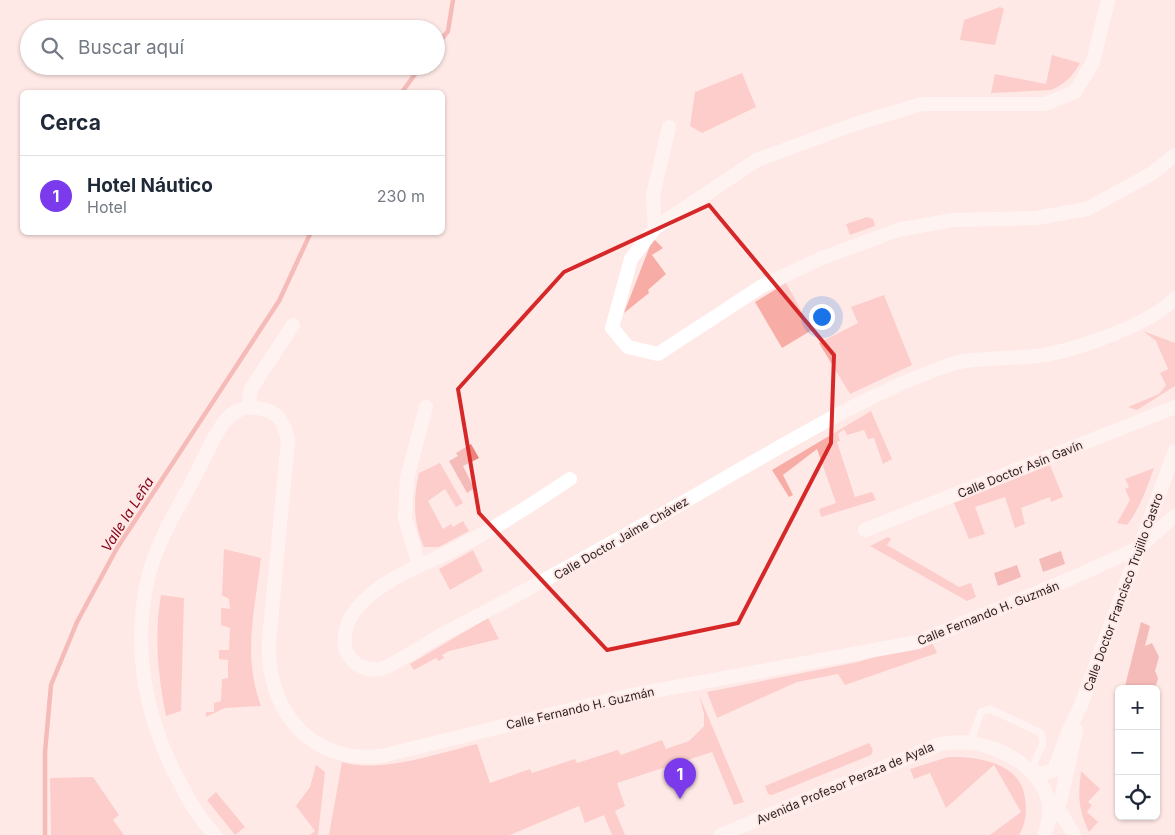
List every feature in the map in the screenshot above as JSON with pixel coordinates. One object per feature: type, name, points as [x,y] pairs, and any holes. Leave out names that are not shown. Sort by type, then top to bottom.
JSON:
[{"type":"street","points":[[1108,0],[1093,62],[1075,92],[1044,104],[922,104],[855,124],[757,160],[655,228],[632,259],[612,328],[628,347],[658,354],[762,286],[822,258],[898,230],[952,220],[1036,218],[1087,209],[1150,174],[1175,155]]},
{"type":"street","points":[[655,228],[653,195],[669,126]]},
{"type":"street","name":"Calle Doctor Jaime Chávez","points":[[570,479],[511,518],[394,578],[368,597],[357,609],[345,628],[344,647],[356,664],[366,668],[382,669],[549,579],[849,408],[953,363],[1040,356],[1117,333],[1166,309],[1175,298]]},
{"type":"street","points":[[215,835],[192,805],[166,758],[149,710],[142,674],[141,641],[143,612],[150,573],[162,542],[222,424],[239,408],[248,406],[251,389],[293,325]]},
{"type":"street","name":"Calle Fernando H. Guzmán","points":[[248,406],[267,409],[277,415],[285,426],[288,440],[269,641],[268,660],[271,681],[285,713],[302,732],[324,747],[341,754],[361,758],[381,756],[627,696],[918,642],[1070,580],[1138,548],[1175,516]]},
{"type":"street","points":[[419,565],[405,518],[407,478],[426,407]]},
{"type":"street","name":"Calle Doctor Asín Gavín","points":[[865,530],[1175,407]]},
{"type":"street","name":"Calle Doctor Francisco Trujillo Castro","points":[[1044,835],[1053,809],[1081,705],[1175,451]]},
{"type":"street","name":"Calle Doctor Francisco Trujillo Castro","points":[[1031,770],[1041,774],[1054,770],[1081,705]]},
{"type":"street","name":"Avenida Profesor Peraza de Ayala","points":[[721,835],[940,744],[970,743],[1004,752],[1031,770],[1053,809],[1074,835]]},
{"type":"lane","points":[[970,743],[981,712],[990,708],[1041,733],[1044,743],[1031,770]]},
{"type":"highlighted area","points":[[709,205],[834,355],[831,443],[738,623],[607,650],[479,513],[458,389],[564,272]]},
{"type":"shaded area","points":[[1000,7],[1004,9],[995,45],[960,40],[964,20]]},
{"type":"shaded area","points":[[1052,55],[1080,63],[1071,76],[1060,85],[1051,90],[991,93],[995,74],[1046,84]]},
{"type":"shaded area","points":[[742,73],[756,107],[702,133],[690,126],[695,92]]},
{"type":"shaded area","points":[[867,217],[873,219],[875,226],[850,235],[846,224]]},
{"type":"shaded area","points":[[653,238],[663,248],[652,255],[666,274],[648,290],[649,293],[624,313]]},
{"type":"shaded area","points":[[786,283],[812,330],[782,348],[755,302]]},
{"type":"shaded area","points":[[884,295],[912,365],[850,394],[819,343],[858,323],[851,307]]},
{"type":"shaded area","points":[[1143,331],[1175,343],[1175,386],[1137,410],[1128,407],[1159,394],[1166,385],[1160,373],[1168,369],[1156,341]]},
{"type":"shaded area","points":[[871,411],[892,459],[883,464],[874,438],[868,439],[864,430],[847,435],[844,429],[838,434],[840,441],[837,442],[855,497],[872,492],[876,500],[821,517],[819,509],[836,503],[817,449],[783,475],[793,495],[789,497],[772,470]]},
{"type":"shaded area","points":[[471,444],[479,458],[463,466],[474,488],[467,493],[449,461],[458,456],[456,453]]},
{"type":"shaded area","points":[[440,463],[463,503],[456,507],[445,489],[428,501],[443,529],[451,524],[453,527],[463,521],[469,531],[439,547],[424,547],[416,520],[417,482],[419,473]]},
{"type":"shaded area","points":[[1050,465],[1063,497],[1051,502],[1050,497],[1021,508],[1025,524],[1015,528],[1005,497],[975,507],[985,534],[969,539],[954,503]]},
{"type":"shaded area","points":[[1154,468],[1143,498],[1132,518],[1127,525],[1117,523],[1130,500],[1125,489],[1129,487],[1125,479]]},
{"type":"shaded area","points":[[888,537],[891,539],[887,545],[959,587],[971,583],[976,597],[967,601],[870,546]]},
{"type":"shaded area","points":[[224,549],[261,558],[253,614],[251,650],[255,687],[261,706],[225,708],[206,717],[206,712],[214,712],[214,703],[221,701],[222,679],[228,678],[228,660],[219,659],[219,650],[229,650],[230,628],[221,625],[221,608],[230,609],[229,599],[222,595]]},
{"type":"shaded area","points":[[473,550],[483,571],[450,590],[439,569]]},
{"type":"shaded area","points":[[1061,551],[1065,564],[1043,572],[1039,559]]},
{"type":"shaded area","points":[[1017,565],[1021,577],[998,586],[994,573]]},
{"type":"shaded area","points":[[161,595],[184,598],[181,711],[166,716],[157,641]]},
{"type":"shaded area","points":[[488,618],[499,639],[449,651],[442,655],[444,658],[439,661],[436,658],[414,670],[410,664]]},
{"type":"shaded area","points":[[1141,622],[1150,626],[1145,646],[1152,643],[1159,657],[1155,671],[1158,678],[1156,685],[1125,685]]},
{"type":"shaded area","points":[[931,640],[937,653],[845,685],[838,674],[797,682],[717,718],[707,692],[858,662]]},
{"type":"shaded area","points":[[699,695],[744,802],[734,805],[712,752],[617,783],[625,806],[615,811],[625,835],[612,835],[604,815],[585,823],[579,806],[510,835],[329,835],[342,762],[374,766],[392,764],[477,744],[490,783],[530,769],[532,773],[575,759],[577,763],[618,750],[621,755],[662,740],[666,749],[689,741],[704,726],[704,714]]},
{"type":"shaded area","points":[[869,743],[873,750],[871,755],[772,795],[768,794],[765,786]]},
{"type":"shaded area","points":[[948,757],[984,760],[1007,769],[1016,777],[1022,786],[1026,803],[1025,822],[1019,835],[990,835],[1021,812],[994,765],[946,808],[930,773],[914,779],[910,769]]},
{"type":"shaded area","points":[[316,765],[325,772],[318,835],[310,835],[315,831],[296,806],[310,787]]},
{"type":"shaded area","points":[[1081,771],[1100,789],[1088,802],[1092,805],[1087,812],[1098,822],[1089,832],[1080,803]]},
{"type":"shaded area","points":[[93,777],[119,815],[113,820],[124,835],[51,835],[50,778]]},
{"type":"shaded area","points":[[216,792],[245,827],[235,835],[207,800]]},
{"type":"waterway","name":"Valle la Leña","points":[[445,35],[448,31],[453,0]]},
{"type":"waterway","name":"Valle la Leña","points":[[403,90],[414,75]]},
{"type":"waterway","name":"Valle la Leña","points":[[45,835],[45,752],[51,685],[77,622],[117,548],[279,301],[310,235]]},
{"type":"place","name":"Hotel Náutico","points":[[680,799]]}]
